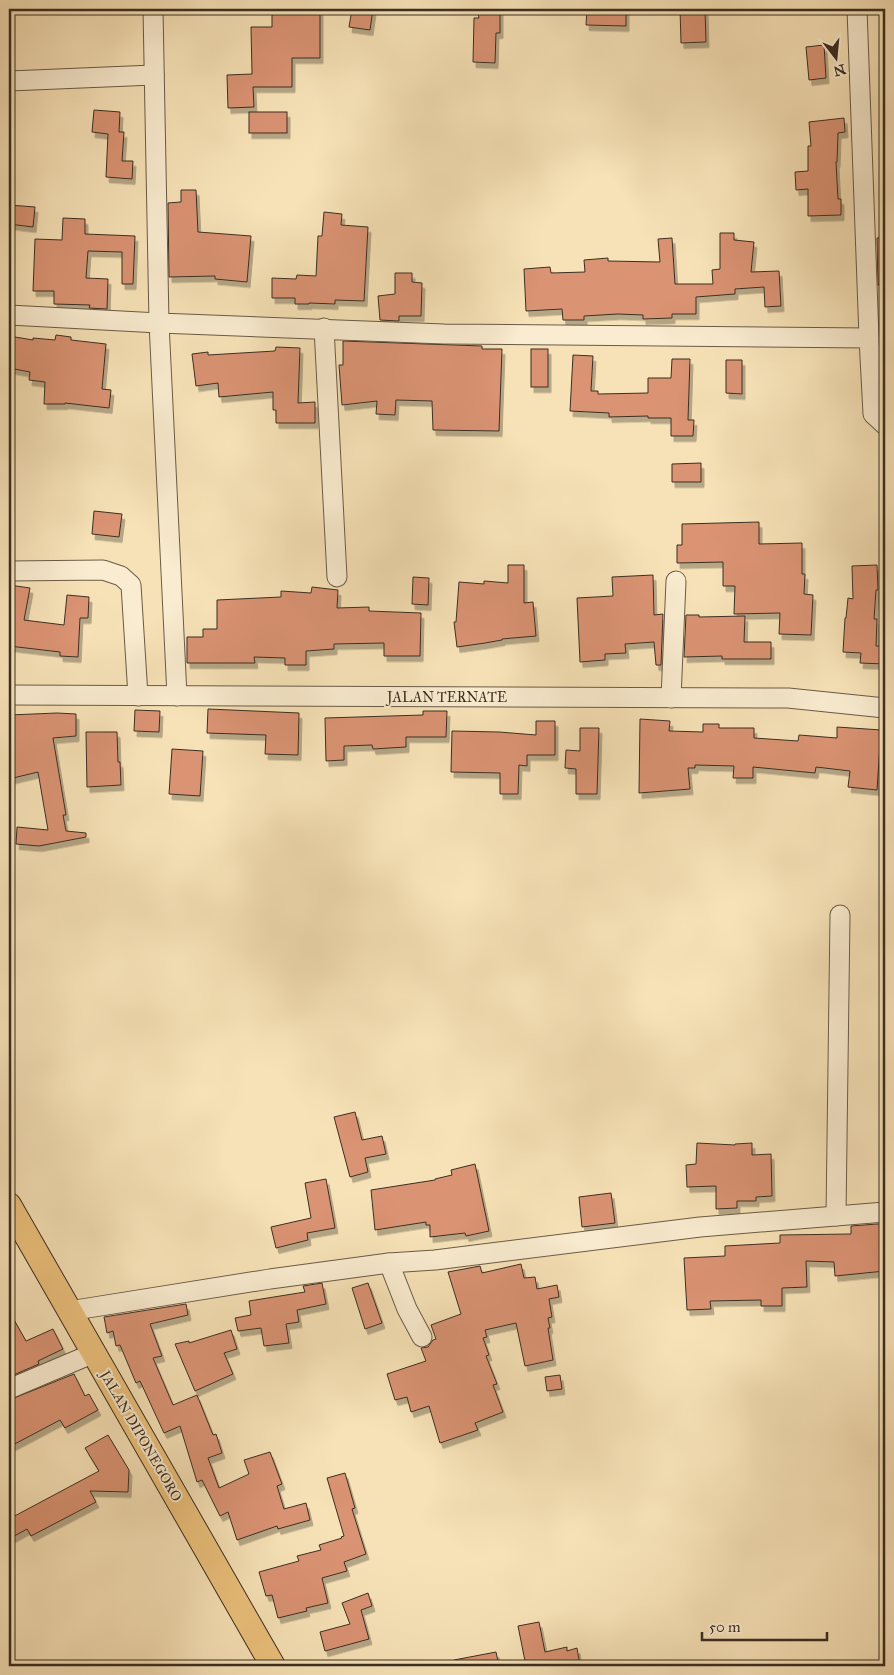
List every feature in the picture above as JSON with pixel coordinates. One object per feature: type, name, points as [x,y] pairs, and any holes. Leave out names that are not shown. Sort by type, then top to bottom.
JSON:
[{"type":"main road","name":"JALAN DIPONEGORO","points":[[9,1205],[273,1666]]},
{"type":"street","points":[[153,9],[159,323],[177,696]]},
{"type":"street","points":[[857,9],[868,338],[873,414],[885,425]]},
{"type":"street","points":[[9,81],[154,75]]},
{"type":"street","points":[[9,315],[444,334],[868,338]]},
{"type":"street","points":[[324,328],[337,577]]},
{"type":"street","points":[[9,570],[104,570],[120,576],[131,585],[138,696]]},
{"type":"street","points":[[671,698],[676,581]]},
{"type":"street","name":"JALAN TERNATE","points":[[9,695],[788,698],[885,708]]},
{"type":"street","points":[[836,1216],[840,915]]},
{"type":"street","points":[[69,1311],[270,1279],[389,1263],[435,1260],[700,1227],[885,1212]]},
{"type":"street","points":[[389,1263],[407,1309],[422,1337]]},
{"type":"street","points":[[9,1389],[94,1353]]},
{"type":"building","points":[[272,9],[320,9],[320,58],[292,58],[292,87],[253,87],[254,107],[228,108],[227,75],[252,74],[251,27],[272,27]]},
{"type":"building","points":[[352,9],[373,9],[370,30],[349,27]]},
{"type":"building","points":[[477,9],[500,9],[500,33],[496,33],[495,63],[473,62],[474,18],[479,18]]},
{"type":"building","points":[[587,9],[626,9],[626,26],[586,25]]},
{"type":"building","points":[[680,9],[705,9],[706,42],[681,43]]},
{"type":"building","points":[[824,45],[826,78],[809,80],[806,47]]},
{"type":"building","points":[[94,110],[120,112],[119,132],[124,132],[122,161],[133,161],[132,179],[106,177],[108,134],[92,132]]},
{"type":"building","points":[[249,112],[287,112],[287,133],[249,133]]},
{"type":"building","points":[[844,118],[845,132],[838,133],[836,162],[838,199],[841,199],[841,215],[808,216],[808,189],[796,190],[795,172],[808,171],[808,146],[811,146],[809,122]]},
{"type":"building","points":[[181,190],[196,190],[198,232],[251,236],[247,282],[215,279],[215,276],[169,277],[168,203],[181,202]]},
{"type":"building","points":[[9,205],[35,207],[33,227],[9,224]]},
{"type":"building","points":[[324,212],[342,214],[341,225],[368,227],[364,301],[335,300],[335,304],[295,304],[295,298],[272,298],[272,278],[296,279],[297,275],[316,276],[318,236],[322,236]]},
{"type":"building","points":[[63,218],[85,219],[85,234],[135,236],[133,284],[122,284],[122,252],[88,251],[86,278],[108,279],[107,309],[89,308],[90,305],[54,304],[54,291],[33,291],[35,239],[62,240]]},
{"type":"building","points":[[720,233],[734,233],[734,240],[754,242],[751,272],[779,271],[781,306],[765,307],[764,287],[735,289],[735,294],[696,297],[696,314],[672,314],[672,318],[643,319],[643,315],[618,314],[584,316],[584,320],[563,320],[562,309],[526,311],[524,269],[550,267],[551,273],[585,272],[584,260],[608,258],[608,261],[660,262],[658,239],[672,238],[675,284],[713,284],[712,270],[720,269]]},
{"type":"building","points":[[885,237],[885,285],[878,285],[877,238]]},
{"type":"building","points":[[395,273],[412,273],[412,282],[422,283],[421,316],[399,316],[399,321],[380,320],[378,296],[395,294]]},
{"type":"building","points":[[56,335],[71,337],[71,340],[106,344],[102,389],[111,390],[109,408],[65,403],[44,404],[45,382],[29,380],[30,372],[9,368],[9,336],[33,340],[33,338],[55,340]]},
{"type":"building","points":[[343,341],[482,346],[482,349],[502,349],[499,431],[433,430],[432,401],[396,400],[395,415],[376,414],[377,401],[342,405],[339,365],[343,365]]},
{"type":"building","points":[[276,347],[300,348],[298,403],[315,402],[315,423],[276,423],[276,410],[273,410],[273,392],[219,397],[218,383],[196,386],[192,354],[208,352],[208,355],[275,351]]},
{"type":"building","points":[[531,349],[548,349],[548,387],[531,387]]},
{"type":"building","points":[[573,355],[593,356],[591,391],[598,391],[598,394],[648,393],[648,378],[671,378],[672,359],[690,359],[688,420],[694,420],[693,436],[671,436],[671,418],[648,418],[648,416],[609,417],[609,413],[570,411]]},
{"type":"building","points":[[726,360],[742,360],[742,394],[726,393]]},
{"type":"building","points":[[701,463],[701,482],[672,482],[672,464]]},
{"type":"building","points":[[94,511],[122,514],[119,537],[92,534]]},
{"type":"building","points":[[759,522],[759,544],[802,543],[802,574],[805,574],[804,594],[813,595],[811,635],[779,634],[780,613],[734,614],[735,586],[723,586],[723,562],[677,563],[677,545],[682,545],[682,524]]},
{"type":"building","points":[[508,565],[524,565],[524,603],[533,602],[536,636],[502,639],[457,647],[454,622],[456,622],[459,582],[484,584],[484,581],[508,583]]},
{"type":"building","points":[[877,565],[878,590],[876,590],[874,619],[877,619],[876,646],[885,646],[885,664],[860,663],[861,653],[843,652],[848,598],[853,599],[852,566]]},
{"type":"building","points":[[653,575],[654,615],[663,614],[661,665],[656,665],[654,642],[625,644],[626,653],[605,654],[605,660],[580,662],[577,598],[613,596],[612,577]]},
{"type":"building","points":[[413,577],[429,578],[428,605],[412,604]]},
{"type":"building","points":[[9,585],[30,588],[24,620],[64,625],[67,595],[89,597],[88,618],[80,618],[78,657],[60,656],[60,652],[9,646]]},
{"type":"building","points":[[312,587],[338,590],[337,608],[369,607],[369,611],[421,613],[420,656],[384,656],[384,643],[334,644],[334,649],[306,651],[306,665],[285,665],[285,658],[254,657],[255,663],[187,663],[187,637],[203,637],[203,629],[217,629],[217,600],[281,597],[281,591],[311,593]]},
{"type":"building","points":[[686,615],[699,615],[699,617],[745,616],[744,642],[771,642],[771,659],[722,659],[722,656],[684,657]]},
{"type":"building","points":[[208,709],[299,713],[298,755],[265,754],[266,735],[207,733]]},
{"type":"building","points":[[135,710],[160,711],[159,732],[134,731]]},
{"type":"building","points":[[423,711],[447,711],[446,737],[406,737],[406,747],[373,749],[372,745],[344,746],[344,760],[326,761],[325,718],[423,715]]},
{"type":"building","points":[[76,714],[76,736],[53,738],[66,815],[63,815],[66,831],[86,833],[86,837],[39,846],[16,844],[17,827],[48,830],[38,772],[9,779],[9,715]]},
{"type":"building","points":[[640,719],[670,721],[669,731],[703,732],[703,724],[719,724],[719,728],[754,728],[754,738],[798,741],[799,735],[837,738],[837,727],[881,730],[877,790],[848,787],[850,771],[816,767],[815,773],[753,767],[753,778],[733,778],[734,766],[695,765],[695,768],[688,768],[690,789],[639,793]]},
{"type":"building","points":[[536,721],[555,721],[555,755],[527,755],[527,766],[519,765],[518,794],[500,794],[500,773],[451,772],[452,731],[536,735]]},
{"type":"building","points":[[580,728],[599,728],[597,794],[576,794],[576,769],[565,768],[566,750],[580,751]]},
{"type":"building","points":[[86,732],[117,732],[121,785],[87,787]]},
{"type":"building","points":[[172,749],[203,751],[200,796],[169,794]]},
{"type":"building","points":[[355,1112],[362,1140],[382,1136],[386,1154],[365,1158],[368,1172],[350,1177],[334,1117]]},
{"type":"building","points":[[697,1143],[735,1145],[752,1143],[752,1155],[771,1154],[772,1196],[756,1197],[756,1201],[737,1201],[737,1208],[716,1209],[716,1186],[687,1187],[686,1165],[696,1164]]},
{"type":"building","points":[[475,1164],[489,1231],[466,1236],[465,1233],[430,1237],[430,1225],[426,1225],[426,1222],[375,1230],[371,1190],[435,1180],[452,1175],[451,1170]]},
{"type":"building","points":[[326,1179],[335,1228],[307,1233],[308,1240],[276,1248],[271,1227],[311,1218],[305,1183]]},
{"type":"building","points":[[611,1193],[615,1223],[582,1227],[579,1197]]},
{"type":"building","points":[[885,1224],[885,1271],[835,1276],[834,1262],[806,1261],[807,1287],[782,1288],[782,1306],[761,1306],[761,1300],[710,1301],[711,1309],[687,1310],[684,1258],[725,1256],[725,1246],[780,1243],[780,1235],[851,1234],[851,1226]]},
{"type":"building","points":[[521,1264],[524,1278],[535,1277],[537,1289],[557,1285],[559,1297],[549,1299],[552,1317],[548,1318],[550,1328],[548,1328],[553,1360],[525,1366],[516,1323],[485,1330],[487,1337],[483,1338],[489,1355],[486,1356],[497,1384],[493,1385],[503,1412],[475,1423],[478,1430],[440,1443],[429,1406],[411,1412],[407,1397],[395,1400],[387,1374],[426,1361],[421,1348],[428,1347],[436,1339],[431,1325],[461,1314],[448,1272],[480,1266],[482,1273]]},
{"type":"building","points":[[322,1283],[326,1304],[297,1310],[299,1322],[286,1324],[289,1343],[264,1346],[261,1328],[238,1331],[235,1318],[251,1315],[249,1301],[305,1292],[303,1286]]},
{"type":"building","points":[[368,1283],[382,1323],[365,1329],[352,1288]]},
{"type":"building","points":[[186,1304],[188,1315],[150,1324],[162,1356],[153,1358],[173,1405],[197,1395],[213,1435],[216,1434],[222,1453],[208,1458],[219,1488],[249,1474],[244,1460],[270,1452],[282,1484],[277,1486],[284,1509],[306,1503],[310,1520],[278,1529],[277,1526],[237,1540],[228,1512],[220,1516],[202,1480],[197,1482],[180,1426],[164,1433],[140,1381],[136,1383],[120,1345],[116,1346],[113,1331],[107,1333],[104,1317]]},
{"type":"building","points":[[9,1311],[26,1341],[53,1329],[63,1349],[38,1361],[39,1364],[9,1377]]},
{"type":"building","points":[[231,1330],[237,1349],[224,1353],[233,1374],[195,1391],[175,1344],[189,1341],[189,1343]]},
{"type":"building","points":[[74,1374],[85,1396],[89,1394],[98,1410],[65,1428],[60,1420],[9,1447],[9,1400]]},
{"type":"building","points":[[560,1375],[562,1389],[547,1391],[545,1377]]},
{"type":"building","points":[[108,1435],[129,1470],[128,1492],[90,1491],[96,1502],[31,1536],[27,1529],[9,1539],[9,1519],[99,1471],[85,1448]]},
{"type":"building","points":[[345,1473],[355,1508],[352,1509],[366,1554],[344,1562],[347,1571],[322,1578],[328,1603],[306,1608],[307,1611],[278,1618],[272,1595],[266,1596],[259,1572],[299,1561],[297,1556],[321,1550],[319,1545],[344,1536],[327,1478]]},
{"type":"building","points":[[368,1593],[372,1606],[361,1610],[369,1639],[325,1651],[320,1632],[350,1624],[342,1603]]},
{"type":"building","points":[[539,1622],[545,1652],[567,1647],[567,1651],[577,1648],[580,1666],[526,1666],[518,1626]]},
{"type":"building","points":[[496,1652],[499,1666],[455,1666],[454,1660]]}]
